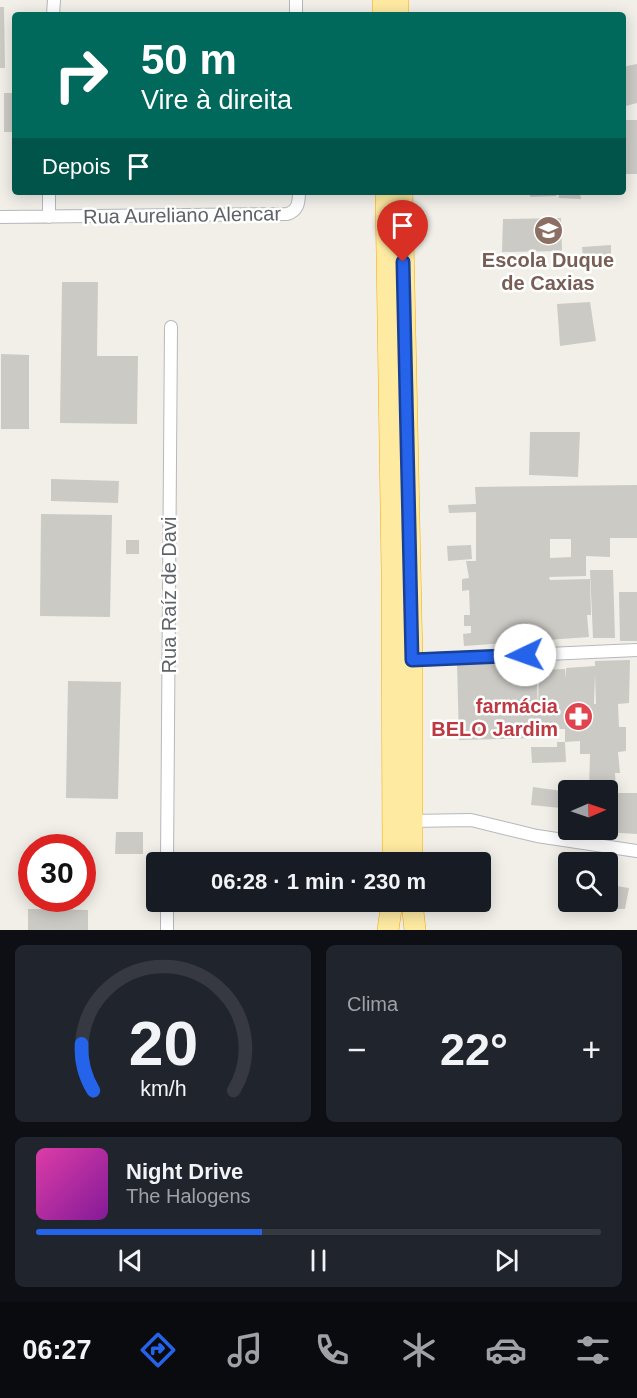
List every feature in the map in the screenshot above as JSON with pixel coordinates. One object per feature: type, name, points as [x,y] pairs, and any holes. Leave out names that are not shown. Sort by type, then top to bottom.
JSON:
[{"type":"highway","points":[[386,195],[392,568],[393,852]]},
{"type":"highway","points":[[402,195],[412,660],[412,852]]},
{"type":"highway","points":[[388,930],[391,912]]},
{"type":"highway","points":[[413,912],[414,930]]},
{"type":"street","points":[[49,195],[49,217]]},
{"type":"street","name":"Rua Aureliano Alencar","points":[[0,216],[287,214],[297,208],[299,195]]},
{"type":"street","name":"Rua Raíz de Davi","points":[[167,852],[171,327]]},
{"type":"street","points":[[412,660],[637,650]]},
{"type":"street","points":[[411,821],[471,820],[567,841],[637,850]]},
{"type":"street","points":[[167,912],[167,930]]},
{"type":"building","points":[[0,7],[4,7],[5,68],[0,68]]},
{"type":"building","points":[[637,64],[637,103],[626,106],[626,66]]},
{"type":"building","points":[[4,93],[12,93],[12,132],[4,132]]},
{"type":"building","points":[[626,120],[637,120],[637,174],[626,174]]},
{"type":"building","points":[[530,195],[556,195],[556,196],[530,197]]},
{"type":"building","points":[[559,195],[580,195],[581,199],[559,198]]},
{"type":"building","points":[[561,218],[562,251],[502,252],[503,219]]},
{"type":"building","points":[[611,245],[611,268],[584,269],[582,247]]},
{"type":"building","points":[[62,282],[98,282],[97,356],[138,356],[137,424],[60,423]]},
{"type":"building","points":[[590,302],[596,341],[560,346],[557,304]]},
{"type":"building","points":[[1,354],[29,355],[29,429],[1,429]]},
{"type":"building","points":[[530,432],[580,432],[578,477],[529,475]]},
{"type":"building","points":[[51,479],[119,481],[118,503],[51,501]]},
{"type":"building","points":[[637,485],[637,538],[610,538],[610,557],[586,556],[586,576],[549,577],[550,580],[590,579],[591,615],[587,615],[589,637],[464,646],[463,634],[471,633],[471,626],[464,626],[464,615],[470,615],[469,590],[462,591],[462,579],[469,578],[466,561],[476,561],[476,512],[449,513],[448,505],[476,504],[475,487]],"holes":[[[550,539],[571,539],[571,557],[550,558]]]},
{"type":"building","points":[[41,514],[112,515],[110,617],[40,616]]},
{"type":"building","points":[[126,540],[139,540],[139,554],[126,554]]},
{"type":"building","points":[[471,545],[472,559],[448,561],[447,546]]},
{"type":"building","points":[[590,570],[613,570],[615,638],[593,638]]},
{"type":"building","points":[[619,592],[637,592],[637,641],[620,641]]},
{"type":"building","points":[[630,660],[629,703],[618,704],[619,727],[626,727],[626,751],[618,752],[620,773],[615,773],[615,780],[589,780],[590,754],[580,754],[580,741],[565,742],[565,729],[539,729],[539,738],[459,740],[457,662],[536,662],[538,709],[539,670],[565,669],[566,679],[566,668],[595,666],[595,661]],"holes":[[[595,674],[596,704],[594,704]]]},
{"type":"building","points":[[68,681],[121,682],[118,799],[66,798]]},
{"type":"building","points":[[557,742],[565,742],[566,762],[532,763],[531,747],[557,747]]},
{"type":"building","points":[[533,787],[558,790],[558,808],[531,805]]},
{"type":"building","points":[[618,793],[637,793],[637,834],[618,833]]},
{"type":"building","points":[[116,832],[143,832],[143,854],[115,854]]},
{"type":"building","points":[[618,886],[629,888],[625,909],[618,909]]},
{"type":"building","points":[[28,912],[88,912],[88,930],[28,930]]},
{"type":"place","name":"Escola Duque de Caxias","points":[[548,230]]},
{"type":"place","name":"farmácia BELO Jardim","points":[[579,717]]},
{"type":"route","points":[[403,262],[412,660],[525,655]]}]
